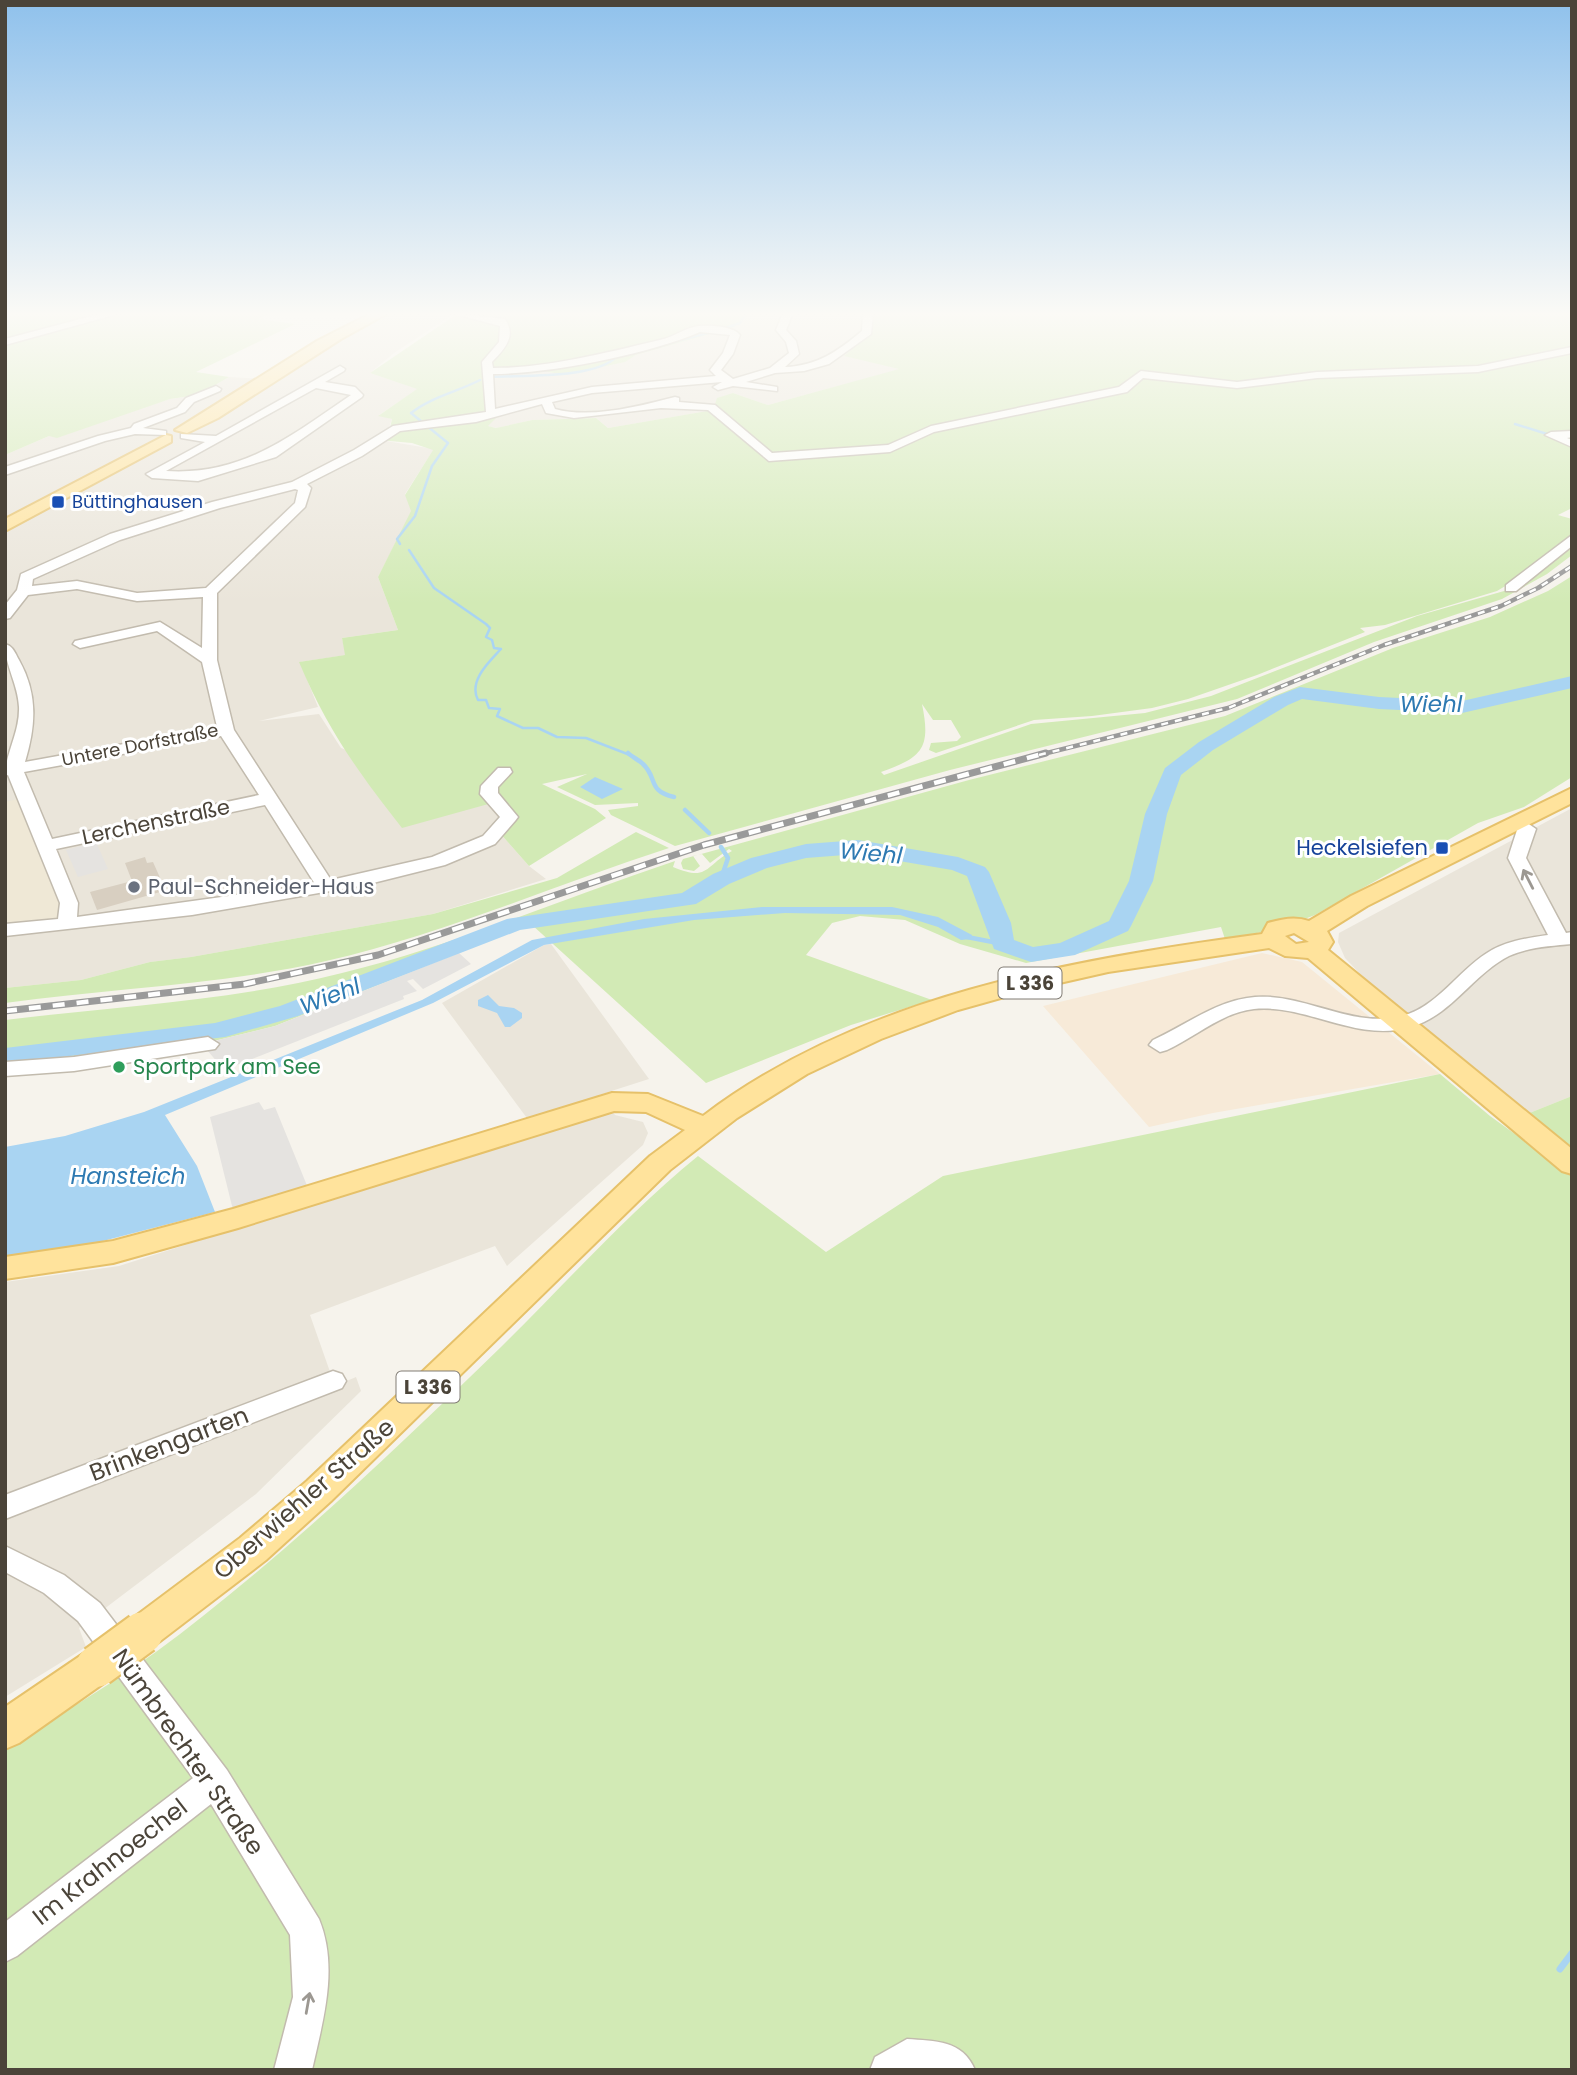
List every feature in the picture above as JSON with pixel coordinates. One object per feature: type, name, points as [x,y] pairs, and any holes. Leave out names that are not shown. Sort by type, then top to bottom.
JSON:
[{"type":"main road","points":[[5,526],[164,436],[184,433],[221,410]]},
{"type":"main road","points":[[1572,794],[1359,901],[1312,940],[1401,1023],[1572,1164]]},
{"type":"main road","name":"Oberwiehler Straße","points":[[5,1730],[97,1666],[253,1549],[319,1491],[624,1197],[702,1127],[775,1079],[836,1047],[957,1001],[1218,946],[1275,940],[1292,950],[1312,940]]},
{"type":"main road","points":[[5,1268],[113,1252],[612,1102],[639,1099],[656,1103],[702,1127]]},
{"type":"street","points":[[135,431],[138,426],[181,410]]},
{"type":"street","points":[[269,410],[152,474],[198,477],[267,456],[336,410]]},
{"type":"street","points":[[490,410],[495,413]]},
{"type":"street","points":[[5,615],[25,587],[26,577],[40,568],[91,551],[115,537],[216,505],[296,485],[358,453],[385,433],[476,419],[509,410]]},
{"type":"street","points":[[550,410],[562,415],[615,410]]},
{"type":"street","points":[[714,410],[769,457],[890,448],[925,432],[1029,410]]},
{"type":"street","points":[[5,471],[102,438],[135,431],[164,436]]},
{"type":"street","points":[[184,433],[218,440]]},
{"type":"street","points":[[1572,434],[1551,435],[1572,444]]},
{"type":"street","points":[[5,582],[25,587],[77,585],[137,597],[210,592],[301,504],[305,488],[296,485]]},
{"type":"street","points":[[1511,588],[1572,540]]},
{"type":"street","name":"Untere Dorfstraße","points":[[10,770],[226,730],[209,660],[210,592]]},
{"type":"street","points":[[80,644],[160,626],[209,660]]},
{"type":"street","points":[[5,648],[25,684],[28,722],[10,770],[69,903],[67,925]]},
{"type":"street","points":[[226,730],[267,799],[326,887]]},
{"type":"street","points":[[5,930],[67,925],[326,887],[435,863],[480,846],[499,835],[509,822],[509,817],[489,794],[490,786],[504,772]]},
{"type":"street","name":"Lerchenstraße","points":[[44,846],[267,799]]},
{"type":"street","points":[[1160,1045],[1234,1007],[1267,1003],[1346,1021],[1401,1023],[1430,1013],[1496,955],[1516,947],[1566,939],[1517,858],[1521,839],[1527,829],[1517,821]]},
{"type":"street","points":[[5,1069],[52,1066],[208,1044]]},
{"type":"street","name":"Brinkengarten","points":[[5,1507],[333,1381]]},
{"type":"street","name":"Nümbrechter Straße","points":[[5,1558],[54,1584],[89,1612],[215,1781],[307,1931],[311,1997],[293,2070]]},
{"type":"street","name":"Im Krahnoechel","points":[[5,1944],[215,1781]]},
{"type":"street","points":[[888,2070],[907,2057],[946,2062],[957,2070]]},
{"type":"shaded area","points":[[135,410],[387,410],[379,415],[392,419],[387,433],[380,440],[434,449],[405,494],[412,511],[378,577],[398,630],[342,638],[346,655],[300,662],[318,707],[259,721],[319,714],[341,748],[492,803],[502,814],[498,831],[529,866],[546,879],[433,914],[150,962],[81,980],[5,988],[5,455],[49,436]]},
{"type":"shaded area","points":[[487,410],[714,410],[608,428],[596,418],[532,420],[497,428],[487,426]]},
{"type":"shaded area","points":[[18,799],[63,911],[60,917],[48,923],[5,926],[5,802]]},
{"type":"shaded area","points":[[1572,808],[1572,1096],[1527,1114],[1393,1008],[1345,958],[1338,942],[1339,933]]},
{"type":"shaded area","points":[[96,842],[108,869],[78,877],[66,850]]},
{"type":"shaded area","points":[[551,944],[649,1079],[599,1095],[615,1115],[643,1122],[648,1133],[643,1145],[507,1266],[495,1246],[310,1315],[335,1386],[356,1377],[361,1391],[256,1494],[79,1628],[86,1647],[5,1697],[5,1282],[119,1266],[538,1133],[442,1003],[544,945]]},
{"type":"shaded area","points":[[459,953],[471,964],[423,989],[413,979],[407,981],[417,991],[403,996],[404,999],[224,1070],[207,1050],[218,1040],[275,1026]]},
{"type":"shaded area","points":[[1262,953],[1302,962],[1440,1074],[1213,1113],[1149,1127],[1043,1006]]},
{"type":"shaded area","points":[[259,1102],[264,1110],[275,1107],[308,1188],[233,1210],[210,1117]]},
{"type":"green space","points":[[5,410],[139,410],[57,438],[49,436],[5,455]]},
{"type":"green space","points":[[387,410],[488,410],[488,413],[390,428],[392,419],[378,416]]},
{"type":"green space","points":[[713,410],[1572,410],[1572,508],[1558,515],[1572,519],[1572,538],[1540,565],[1497,591],[1385,625],[1360,628],[1365,632],[1188,699],[1152,708],[1034,720],[936,753],[929,750],[931,743],[957,741],[961,737],[951,720],[933,720],[922,704],[925,731],[921,749],[906,761],[881,772],[884,775],[1031,724],[1145,713],[1211,696],[1417,616],[1511,589],[1572,541],[1572,555],[1547,574],[1502,599],[1374,642],[1237,699],[950,770],[675,846],[611,815],[608,810],[638,806],[638,803],[595,805],[557,787],[587,774],[542,784],[595,809],[606,818],[529,866],[498,831],[505,821],[492,803],[402,828],[344,749],[299,662],[345,655],[342,638],[398,630],[378,577],[411,511],[405,495],[433,450],[412,443],[379,440],[387,433],[492,415],[496,418],[488,426],[496,428],[532,420],[596,418],[608,428]]},
{"type":"green space","points":[[1572,576],[1572,777],[1524,807],[1478,823],[1302,920],[1277,919],[1262,932],[1225,939],[1221,927],[1026,963],[960,944],[905,920],[860,916],[832,923],[806,955],[932,1000],[851,1025],[706,1083],[531,924],[275,1026],[218,1040],[72,1061],[5,1065],[5,1020],[175,1002],[259,990],[342,973],[427,949],[675,861],[673,867],[693,873],[700,872],[732,851],[729,849],[710,863],[702,854],[697,855],[969,780],[1225,716],[1393,648],[1490,617],[1548,591]]},
{"type":"green space","points":[[636,832],[669,848],[456,923],[370,950],[247,976],[5,1003],[5,988],[81,980],[150,962],[433,914],[557,878]]},
{"type":"green space","points":[[693,856],[700,866],[694,871],[683,869],[683,859]]},
{"type":"green space","points":[[1440,1074],[1490,1116],[1572,1175],[1572,2070],[5,2070],[5,1748],[156,1652],[280,1552],[429,1417],[622,1225],[698,1156],[826,1252],[943,1176]]},
{"type":"green space","points":[[1572,1096],[1572,1150],[1527,1114]]},
{"type":"water","points":[[595,777],[623,789],[602,799],[580,787]]},
{"type":"water","name":"Hansteich","points":[[762,907],[892,907],[938,917],[972,935],[971,939],[961,940],[938,927],[900,915],[785,913],[694,920],[544,945],[433,1003],[165,1115],[197,1166],[215,1212],[72,1249],[5,1256],[5,1147],[65,1136],[144,1112],[422,1000],[532,940],[644,919]]},
{"type":"water","points":[[488,995],[499,1006],[514,1008],[522,1013],[522,1018],[510,1027],[505,1027],[497,1013],[478,1006],[478,1000]]},
{"type":"building","name":"Paul-Schneider-Haus","points":[[145,857],[147,863],[153,862],[161,880],[155,881],[160,892],[97,910],[90,892],[132,881],[125,863]]},
{"type":"waterway","points":[[400,544],[397,539],[415,516],[432,466],[448,443],[411,413],[416,410]]},
{"type":"waterway","points":[[1515,424],[1547,434]]},
{"type":"waterway","points":[[1562,436],[1572,439]]},
{"type":"waterway","points":[[409,550],[434,588],[486,624],[490,628],[486,637],[492,640],[494,648],[501,649],[478,679],[478,700],[486,700],[489,708],[500,709],[497,716],[523,728],[538,728],[557,737],[586,738],[630,755]]},
{"type":"waterway","name":"Wiehl","points":[[5,1056],[216,1031],[289,1011],[515,924],[688,899],[721,879],[759,863],[806,851],[858,847],[958,864],[977,872],[999,923],[1003,944],[1031,955],[1066,950],[1119,926],[1141,881],[1156,814],[1172,772],[1206,746],[1281,701],[1300,693],[1379,703],[1462,707],[1572,682]]},
{"type":"waterway","points":[[628,753],[648,769],[656,788],[674,797]]},
{"type":"waterway","points":[[685,810],[709,833]]},
{"type":"waterway","points":[[721,847],[728,858],[721,879]]},
{"type":"waterway","points":[[967,937],[1003,944]]},
{"type":"waterway","points":[[1560,1969],[1572,1953]]},
{"type":"railway","points":[[1039,755],[1228,708],[1384,645],[1501,606],[1538,588],[1572,566]]},
{"type":"railway","points":[[5,1011],[245,984],[378,955],[704,845],[1046,753]]},
{"type":"place","name":"Büttinghausen","points":[[58,502]]},
{"type":"place","name":"Heckelsiefen","points":[[1442,848]]},
{"type":"place","name":"Paul-Schneider-Haus","points":[[134,887]]},
{"type":"place","name":"Sportpark am See","points":[[119,1067]]}]
